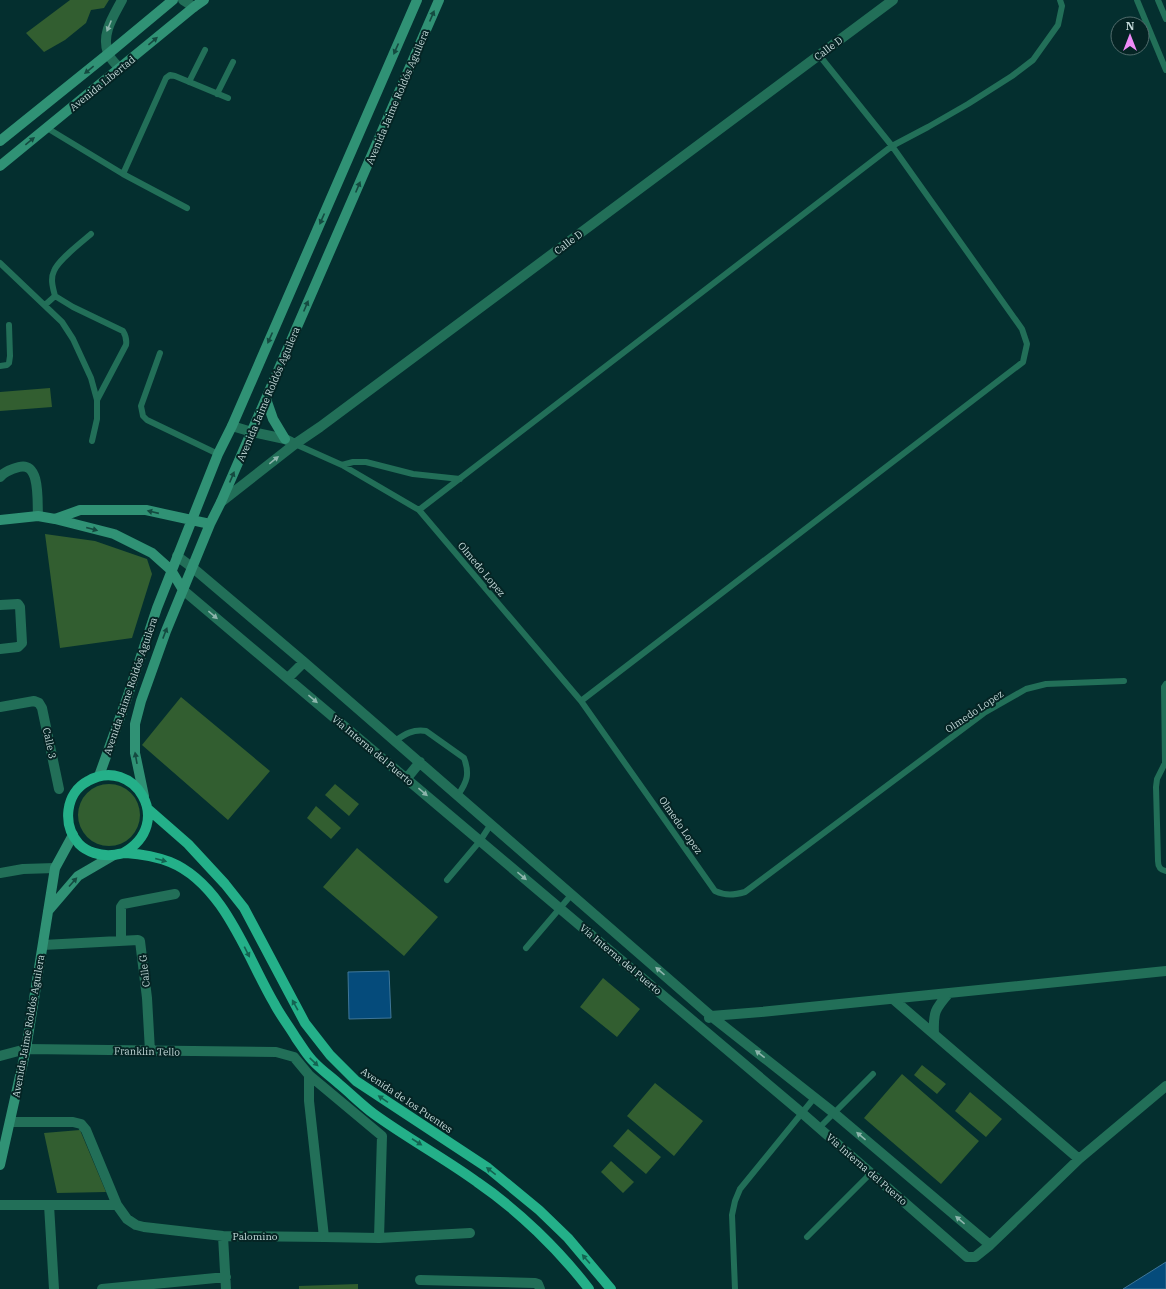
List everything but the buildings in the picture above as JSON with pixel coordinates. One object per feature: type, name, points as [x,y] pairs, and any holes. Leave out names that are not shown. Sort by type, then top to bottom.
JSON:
[{"type":"main road","points":[[118,854],[132,848],[140,840],[146,830],[148,809],[144,796],[135,786],[125,779],[112,776],[99,776],[87,781],[78,789],[71,799],[68,811],[68,824],[80,845],[90,852],[102,856],[118,854],[148,856],[170,862],[187,870],[211,893],[232,923],[274,1004],[311,1060],[373,1113],[479,1183],[530,1224],[556,1250],[589,1289]]},
{"type":"main road","name":"Avenida de los Puentes","points":[[148,809],[188,844],[225,884],[244,908],[305,1023],[330,1055],[356,1081],[488,1168],[539,1210],[568,1238],[611,1289]]},
{"type":"street","points":[[120,69],[108,54],[106,41],[107,29],[122,0]]},
{"type":"street","name":"Avenida Libertad","points":[[0,141],[173,0]]},
{"type":"street","points":[[184,0],[194,7]]},
{"type":"street","name":"Avenida Libertad","points":[[0,166],[204,0]]},
{"type":"street","name":"Avenida Jaime Roldós Aguilera","points":[[99,776],[171,570],[218,454],[232,426],[417,0]]},
{"type":"street","name":"Avenida Jaime Roldós Aguilera","points":[[144,796],[135,753],[135,724],[141,701],[166,631],[210,524],[222,502],[439,0]]},
{"type":"street","name":"Calle D","points":[[222,502],[295,444],[320,427],[893,0]]},
{"type":"street","points":[[266,399],[273,419],[285,439]]},
{"type":"street","points":[[232,426],[285,439],[295,444]]},
{"type":"street","points":[[0,477],[3,473],[11,469],[23,466],[29,467],[34,472],[36,478],[38,516]]},
{"type":"street","points":[[55,518],[80,510],[146,510],[210,524]]},
{"type":"street","name":"Via Interna del Puerto","points":[[0,520],[38,516],[55,518],[114,534],[152,553],[171,570],[183,590],[700,1026],[967,1257],[974,1257],[990,1245],[815,1097],[711,1016],[304,662],[177,556]]},
{"type":"street","points":[[0,605],[15,603],[20,607],[22,643],[18,647],[0,649]]},
{"type":"street","points":[[288,678],[304,662]]},
{"type":"street","points":[[127,698],[141,701]]},
{"type":"street","name":"Calle 3","points":[[0,707],[34,701],[39,703],[42,708],[59,789]]},
{"type":"street","points":[[407,778],[420,762]]},
{"type":"street","name":"Avenida Jaime Roldós Aguilera","points":[[0,1165],[26,1050],[55,868],[73,835]]},
{"type":"street","points":[[48,911],[78,876],[118,854]]},
{"type":"street","points":[[0,873],[23,869],[55,868]]},
{"type":"street","points":[[121,940],[121,907],[123,904],[175,894]]},
{"type":"street","name":"Calle G","points":[[43,945],[138,940],[141,944],[147,998],[150,1051]]},
{"type":"street","points":[[700,1026],[711,1016],[1166,971]]},
{"type":"street","points":[[934,1034],[933,1020],[935,1011],[949,993]]},
{"type":"street","points":[[893,999],[1079,1159]]},
{"type":"street","name":"Franklin Tello","points":[[0,1056],[26,1050],[276,1052],[294,1056],[310,1075]]},
{"type":"street","points":[[310,1075],[309,1101],[324,1236]]},
{"type":"street","points":[[310,1075],[382,1136],[379,1238]]},
{"type":"street","points":[[990,1245],[1079,1159],[1166,1086]]},
{"type":"street","name":"Palomino","points":[[10,1122],[73,1122],[81,1124],[86,1130],[117,1205],[127,1219],[144,1228],[224,1236],[324,1236],[379,1238],[470,1233]]},
{"type":"street","points":[[0,1205],[117,1205]]},
{"type":"street","points":[[49,1205],[54,1289]]},
{"type":"street","points":[[224,1236],[226,1289]]},
{"type":"street","points":[[102,1289],[226,1276]]},
{"type":"street","points":[[420,1280],[536,1283],[540,1289]]},
{"type":"lane","points":[[419,510],[892,146],[928,128],[968,104],[1012,76],[1033,60],[1058,25],[1062,6],[1060,0]]},
{"type":"lane","points":[[1137,0],[1166,70]]},
{"type":"lane","points":[[1158,0],[1166,19]]},
{"type":"lane","points":[[189,82],[205,50]]},
{"type":"lane","points":[[581,701],[1023,362],[1027,344],[1022,328],[892,146],[819,55]]},
{"type":"lane","points":[[217,94],[233,62]]},
{"type":"lane","points":[[123,174],[166,78],[175,76],[228,98]]},
{"type":"lane","points":[[47,128],[123,174],[187,208]]},
{"type":"lane","points":[[91,234],[59,263],[54,270],[52,283],[55,296],[73,307],[123,332],[126,337],[126,345],[97,400]]},
{"type":"lane","points":[[0,263],[62,322],[73,339],[91,378],[97,400],[97,419],[92,441]]},
{"type":"lane","points":[[45,306],[55,296]]},
{"type":"lane","points":[[0,366],[7,364],[10,359],[9,325]]},
{"type":"lane","points":[[160,352],[141,406],[143,416],[147,420],[218,454]]},
{"type":"lane","name":"Olmedo Lopez","points":[[295,444],[342,465],[419,510],[581,701],[715,891],[723,894],[734,895],[745,892],[984,713],[1026,689],[1046,684],[1124,681]]},
{"type":"lane","points":[[342,465],[354,462],[366,462],[413,474],[460,479]]},
{"type":"lane","points":[[1166,684],[1164,687],[1165,763],[1156,787],[1158,866],[1160,869],[1166,871]]},
{"type":"lane","points":[[395,741],[407,733],[421,730],[426,731],[464,758],[467,764],[467,778],[466,784],[458,795]]},
{"type":"lane","points":[[447,880],[480,841],[492,824]]},
{"type":"lane","points":[[526,948],[572,894]]},
{"type":"lane","points":[[819,1128],[873,1074]]},
{"type":"lane","points":[[735,1289],[732,1215],[740,1190],[815,1097]]},
{"type":"lane","points":[[807,1237],[871,1173]]},
{"type":"green space","points":[[70,0],[109,0],[104,8],[91,10],[86,23],[65,40],[44,52],[26,33]]},
{"type":"green space","points":[[50,388],[52,407],[0,411],[0,392]]},
{"type":"green space","points":[[45,534],[95,541],[147,559],[152,574],[132,638],[60,648]]},
{"type":"green space","points":[[181,697],[270,771],[228,820],[142,745]]},
{"type":"green space","points":[[103,784],[115,784],[131,793],[138,803],[140,815],[138,827],[131,837],[115,846],[103,846],[92,841],[83,832],[78,821],[78,809],[83,798],[92,789]]},
{"type":"green space","points":[[335,784],[359,804],[349,816],[325,795]]},
{"type":"green space","points":[[316,806],[341,828],[331,839],[307,818]]},
{"type":"green space","points":[[357,848],[438,917],[404,956],[323,887]]},
{"type":"green space","points":[[603,978],[640,1009],[617,1037],[580,1007]]},
{"type":"green space","points":[[922,1065],[946,1084],[937,1094],[914,1075]]},
{"type":"green space","points":[[902,1074],[979,1141],[941,1184],[864,1118]]},
{"type":"green space","points":[[655,1083],[703,1121],[674,1156],[627,1116]]},
{"type":"green space","points":[[970,1092],[1002,1119],[986,1137],[955,1111]]},
{"type":"green space","points":[[628,1129],[661,1157],[646,1174],[613,1146]]},
{"type":"green space","points":[[80,1130],[106,1192],[57,1193],[44,1133]]},
{"type":"green space","points":[[611,1161],[634,1182],[623,1193],[601,1172]]},
{"type":"green space","points":[[358,1284],[358,1289],[299,1289],[299,1286]]},
{"type":"water","points":[[389,971],[391,1018],[349,1019],[348,972]]},
{"type":"water","points":[[1166,1262],[1166,1289],[1123,1289]]}]
